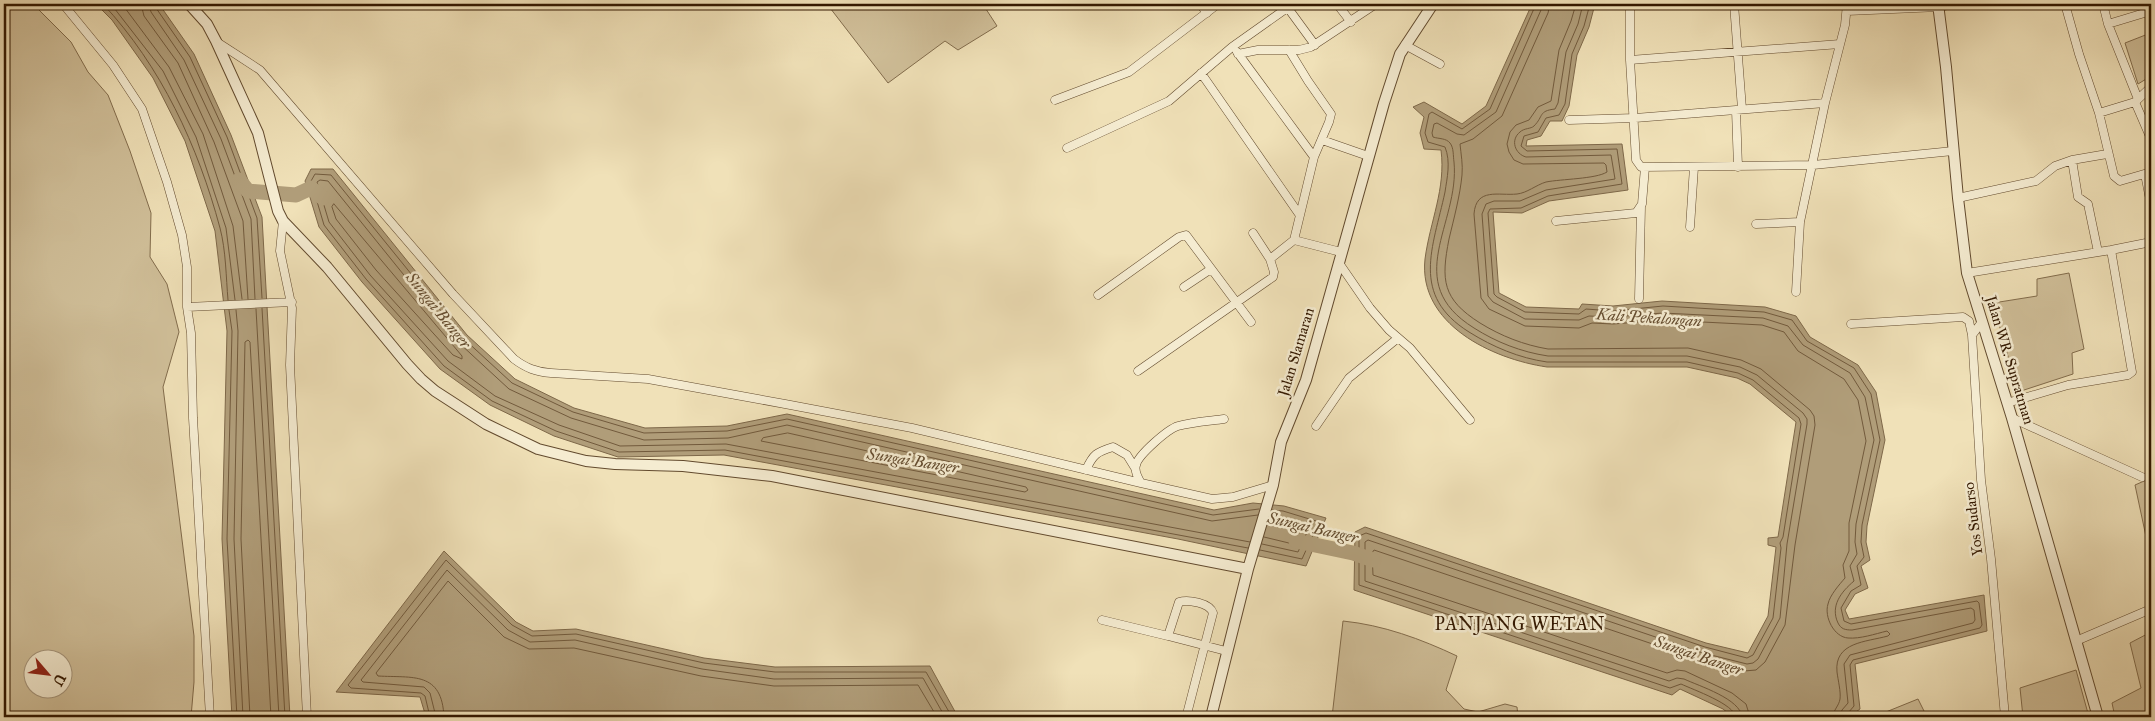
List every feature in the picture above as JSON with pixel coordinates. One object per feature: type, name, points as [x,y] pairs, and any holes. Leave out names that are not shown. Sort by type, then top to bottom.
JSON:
[{"type":"street","points":[[63,4],[113,65],[142,109],[167,182],[182,235],[187,267],[191,333],[193,418],[210,717]]},
{"type":"street","points":[[190,4],[207,24],[216,41],[258,133],[278,211],[283,221],[327,267],[407,364],[435,391],[486,424],[538,449],[586,461],[682,466],[772,476],[1248,570]]},
{"type":"street","points":[[1200,4],[1207,12]]},
{"type":"street","points":[[1055,100],[1130,72],[1218,4]]},
{"type":"street","points":[[1337,4],[1351,22]]},
{"type":"street","points":[[1238,54],[1258,50],[1306,49],[1351,22],[1376,4]]},
{"type":"street","name":"Jalan Slamaran","points":[[1211,717],[1226,652],[1273,485],[1281,442],[1306,380],[1368,156],[1397,63],[1405,45],[1433,4]]},
{"type":"street","points":[[1630,4],[1630,60],[1637,162],[1640,166],[1738,167],[1813,165],[1953,151]]},
{"type":"street","points":[[1734,4],[1738,53],[1738,167]]},
{"type":"street","points":[[2065,4],[2079,54],[2099,113],[2107,154],[2114,176],[2120,181],[2148,173],[2151,205]]},
{"type":"street","points":[[2102,4],[2151,139]]},
{"type":"street","points":[[1796,292],[1800,222],[1847,7],[1944,5]]},
{"type":"street","name":"Jalan WR. Supratman","points":[[1944,5],[1946,67],[1953,151],[1967,273],[2012,418],[2098,717]]},
{"type":"street","points":[[1067,148],[1168,101],[1232,47],[1286,6],[1315,45]]},
{"type":"street","points":[[2108,24],[2151,11]]},
{"type":"street","points":[[216,41],[260,70],[453,294],[514,359],[524,367],[536,372],[648,379],[912,428],[1212,499],[1233,497],[1273,485]]},
{"type":"street","points":[[1630,60],[1840,44]]},
{"type":"street","points":[[1405,45],[1440,64]]},
{"type":"street","points":[[1232,47],[1314,157]]},
{"type":"street","points":[[1270,259],[1294,240],[1314,157],[1330,122],[1331,112],[1308,81],[1289,50]]},
{"type":"street","points":[[1201,73],[1299,214]]},
{"type":"street","points":[[2099,113],[2137,101],[2151,87]]},
{"type":"street","points":[[1569,120],[1635,118],[1825,102]]},
{"type":"street","points":[[1322,140],[1368,156]]},
{"type":"street","points":[[1958,198],[2036,182],[2054,166],[2072,160],[2107,154]]},
{"type":"street","points":[[2072,160],[2078,198],[2088,204],[2098,252]]},
{"type":"street","points":[[1639,299],[1641,206],[1644,167]]},
{"type":"street","points":[[1690,227],[1694,167]]},
{"type":"street","points":[[1556,221],[1634,214],[1641,206]]},
{"type":"street","points":[[283,221],[280,251],[290,302],[290,366],[308,717]]},
{"type":"street","points":[[1756,224],[1800,222]]},
{"type":"street","points":[[1138,371],[1274,276],[1270,259],[1253,233]]},
{"type":"street","points":[[1098,295],[1184,234],[1192,240],[1211,269],[1251,322]]},
{"type":"street","points":[[1294,240],[1341,252]]},
{"type":"street","points":[[1967,273],[2151,242]]},
{"type":"street","points":[[2007,403],[2068,384],[2128,375],[2132,372],[2112,250]]},
{"type":"street","points":[[1339,263],[1370,308],[1410,348],[1470,420]]},
{"type":"street","points":[[1184,287],[1211,269]]},
{"type":"street","points":[[189,307],[290,302]]},
{"type":"street","points":[[1851,324],[1963,317],[1970,322],[1972,335]]},
{"type":"street","points":[[1972,335],[1982,322]]},
{"type":"street","name":"Yos Sudarso","points":[[1972,335],[1981,480],[1991,559],[2005,717]]},
{"type":"street","points":[[1316,426],[1349,378],[1398,338]]},
{"type":"street","points":[[2012,418],[2142,477]]},
{"type":"street","points":[[1135,468],[1142,454],[1176,426],[1224,419]]},
{"type":"street","points":[[1086,470],[1097,452],[1113,447],[1127,455],[1141,483]]},
{"type":"street","points":[[1168,636],[1179,602],[1185,600],[1212,609],[1213,613],[1188,710]]},
{"type":"street","points":[[2076,640],[2151,610]]},
{"type":"street","points":[[1102,620],[1226,652]]},
{"type":"shaded area","points":[[4,4],[33,4],[71,42],[88,72],[108,95],[151,213],[150,257],[167,284],[179,332],[163,387],[194,636],[194,682],[191,717],[4,717]]},
{"type":"shaded area","points":[[827,4],[986,4],[984,6],[997,26],[958,50],[945,41],[888,83]]},
{"type":"shaded area","points":[[2148,34],[2151,48],[2151,76],[2138,84],[2125,43]]},
{"type":"shaded area","points":[[2069,273],[2084,349],[2072,353],[2073,374],[2018,392],[1993,303],[2037,296],[2037,279]]},
{"type":"shaded area","points":[[2151,478],[2151,560],[2135,485]]},
{"type":"shaded area","points":[[1343,621],[1373,626],[1402,634],[1457,656],[1446,690],[1464,709],[1478,712],[1505,704],[1517,707],[1518,717],[1332,717]]},
{"type":"shaded area","points":[[2151,632],[2151,717],[2115,717],[2112,703],[2141,688],[2130,643]]},
{"type":"shaded area","points":[[2076,670],[2089,717],[2023,717],[2020,688]]},
{"type":"shaded area","points":[[1918,699],[1927,717],[1876,717],[1876,716]]},
{"type":"water","points":[[96,4],[159,4],[194,54],[231,135],[262,217],[290,717],[232,717],[222,539],[227,331],[215,231],[185,141],[153,78],[112,20]]},
{"type":"water","name":"Kali Pekalongan","points":[[1532,4],[1595,4],[1589,27],[1577,55],[1569,106],[1562,121],[1550,121],[1541,136],[1527,140],[1526,146],[1622,144],[1628,190],[1549,201],[1522,213],[1493,212],[1499,293],[1526,307],[1579,309],[1582,304],[1613,306],[1662,301],[1765,307],[1796,316],[1810,337],[1858,365],[1876,392],[1885,440],[1867,526],[1866,542],[1870,560],[1861,566],[1868,588],[1855,594],[1845,610],[1849,619],[1984,595],[1987,631],[1855,664],[1860,709],[1849,717],[1733,717],[1723,709],[1680,689],[1672,695],[1354,590],[1355,532],[1365,527],[1706,643],[1748,653],[1768,616],[1776,547],[1768,545],[1768,538],[1778,537],[1796,422],[1750,384],[1737,378],[1687,367],[1547,367],[1504,356],[1482,346],[1463,334],[1446,320],[1433,302],[1426,282],[1425,259],[1439,192],[1442,164],[1441,150],[1424,149],[1420,133],[1424,117],[1413,107],[1424,102],[1462,124],[1486,106]]},
{"type":"water","points":[[311,169],[333,169],[467,335],[515,379],[574,408],[645,428],[727,426],[787,414],[1214,510],[1253,503],[1284,506],[1326,518],[1306,566],[1178,539],[724,455],[618,457],[554,436],[490,405],[440,369],[362,282],[319,227],[305,181]]},
{"type":"water","points":[[444,551],[516,622],[533,631],[576,629],[704,658],[775,667],[930,666],[958,717],[426,717],[420,697],[336,692]]},
{"type":"waterway","name":"Sungai Banger","points":[[239,180],[248,191],[296,195],[311,188],[323,198]]},
{"type":"waterway","name":"Sungai Banger","points":[[1296,541],[1353,553],[1373,560]]},
{"type":"district","name":"PANJANG WETAN","points":[[1520,624]]}]
